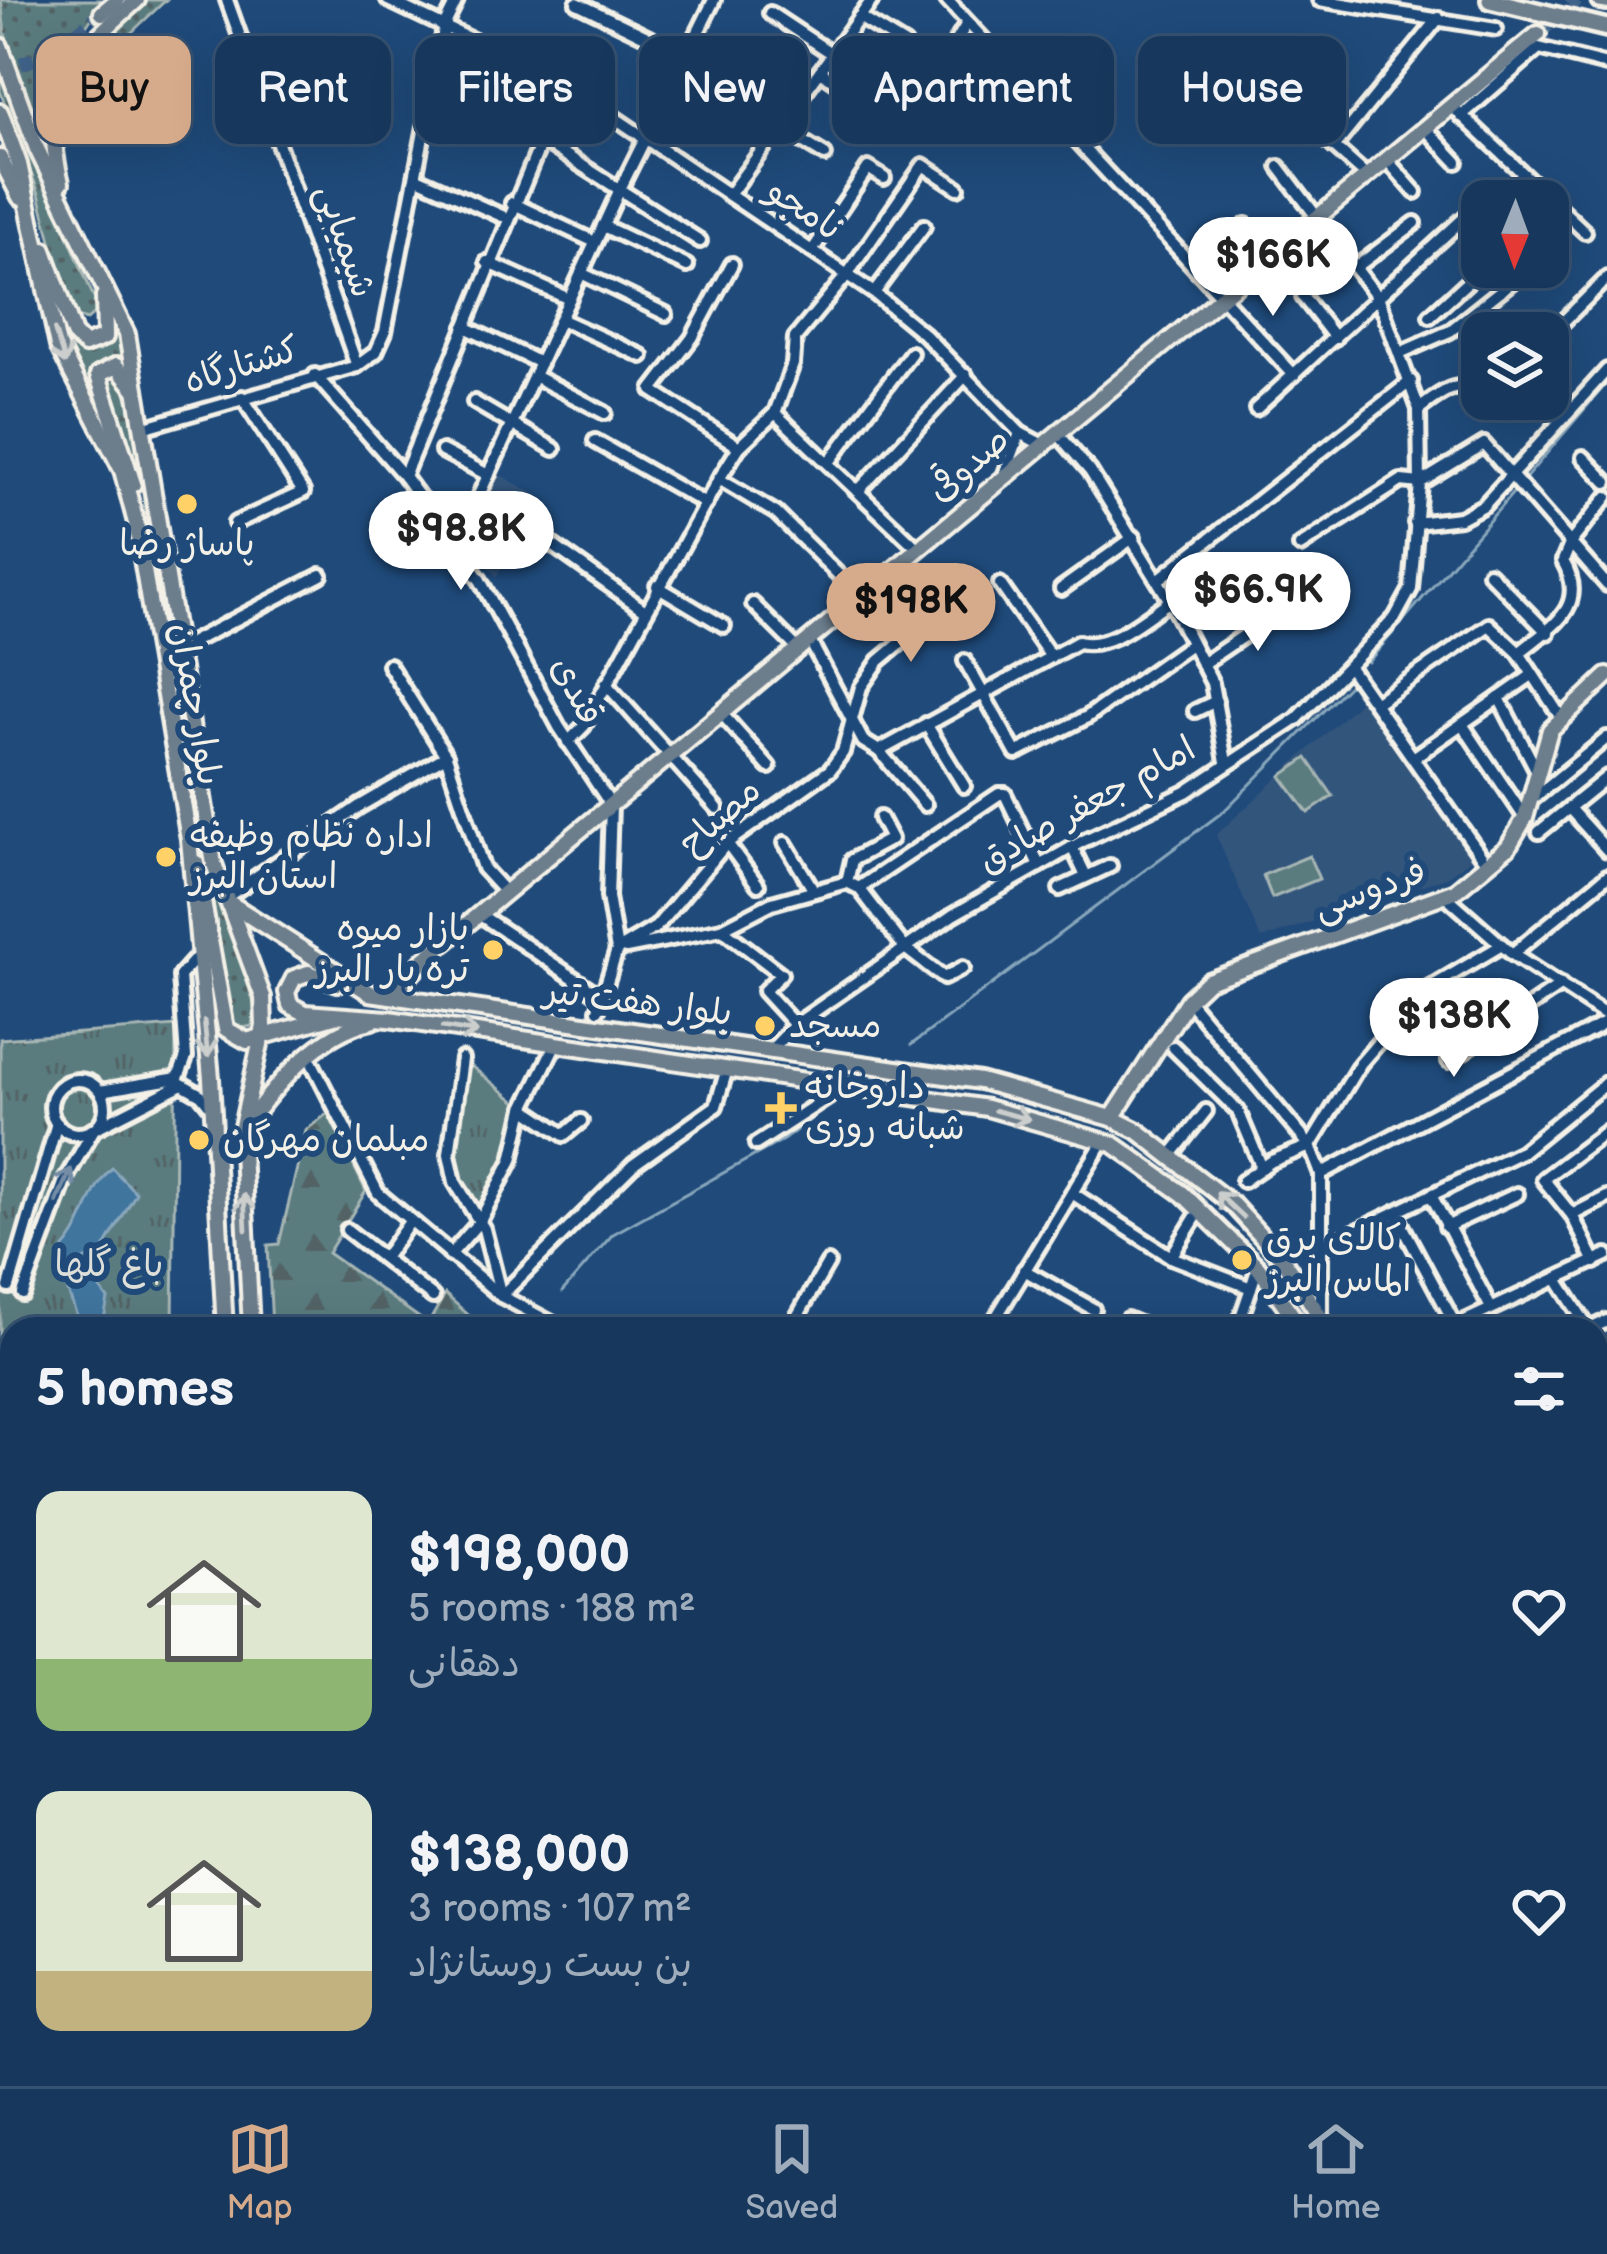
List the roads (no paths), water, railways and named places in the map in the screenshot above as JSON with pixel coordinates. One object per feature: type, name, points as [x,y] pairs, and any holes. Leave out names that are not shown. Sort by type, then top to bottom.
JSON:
[{"type":"highway","points":[[1490,0],[1607,28]]},
{"type":"main road","points":[[102,13],[117,0]]},
{"type":"main road","points":[[67,206],[53,141],[54,101],[78,56],[137,0]]},
{"type":"main road","name":"صدوقی","points":[[392,997],[424,960],[1041,444],[1059,435],[1270,254],[1426,129],[1457,111],[1538,34]]},
{"type":"main road","name":"بلوار چمران","points":[[0,46],[38,149],[127,334],[146,427],[214,864],[263,997],[260,1036]]},
{"type":"main road","name":"بلوار چمران","points":[[0,112],[30,217],[58,346],[122,470],[136,523],[189,838],[224,1317]]},
{"type":"main road","points":[[0,158],[30,217],[74,334],[85,345],[100,343],[107,330],[101,279]]},
{"type":"main road","points":[[136,523],[130,462],[100,394],[98,375],[116,366],[139,394]]},
{"type":"main road","name":"فردوسی","points":[[1112,1118],[1188,1000],[1208,981],[1445,895],[1508,847],[1525,818],[1550,730],[1607,676]]},
{"type":"main road","points":[[189,838],[212,931],[226,1029],[236,1039],[260,1036],[344,1014]]},
{"type":"main road","name":"بلوار هفت تیر","points":[[229,900],[354,988],[1001,1085],[1112,1118],[1171,1155],[1233,1205],[1284,1261],[1320,1317]]},
{"type":"main road","points":[[344,1014],[296,1011],[287,992],[294,978],[308,974],[354,988]]},
{"type":"main road","name":"بلوار هفت تیر","points":[[344,1014],[987,1108],[1103,1142],[1200,1210],[1258,1267],[1293,1317]]},
{"type":"main road","name":"بلوار هفت تیر","points":[[241,1130],[272,1090],[308,1057],[348,1028],[389,1019]]},
{"type":"main road","points":[[250,1317],[241,1130],[260,1036]]},
{"type":"main road","points":[[822,1083],[833,1073],[826,1060]]},
{"type":"main road","points":[[847,1087],[845,1074],[855,1065]]},
{"type":"street","name":"شیمیایی","points":[[227,0],[357,366]]},
{"type":"street","name":"نامجو","points":[[388,0],[469,36]]},
{"type":"street","points":[[357,366],[376,352],[385,332],[445,24],[457,0]]},
{"type":"street","points":[[696,36],[714,0]]},
{"type":"street","points":[[845,36],[872,0]]},
{"type":"street","points":[[947,0],[1294,375]]},
{"type":"street","points":[[1319,0],[1496,29]]},
{"type":"street","points":[[577,3],[645,36]]},
{"type":"street","points":[[770,14],[832,54],[808,88]]},
{"type":"street","points":[[859,17],[890,36]]},
{"type":"street","points":[[1334,147],[1439,18]]},
{"type":"street","points":[[959,36],[966,25]]},
{"type":"street","points":[[1527,180],[1457,111],[1539,48],[1607,65]]},
{"type":"street","points":[[820,71],[832,79]]},
{"type":"street","points":[[1426,129],[1457,162]]},
{"type":"street","points":[[404,476],[537,144]]},
{"type":"street","points":[[549,144],[700,241]]},
{"type":"street","points":[[456,545],[643,144]]},
{"type":"street","name":"نامجو","points":[[651,144],[874,293],[966,375],[1020,433],[1041,444]]},
{"type":"street","points":[[730,195],[767,144]]},
{"type":"street","points":[[807,144],[825,155]]},
{"type":"street","points":[[1331,144],[1367,176]]},
{"type":"street","points":[[1387,160],[1415,192]]},
{"type":"street","points":[[568,742],[584,726],[719,479],[740,447],[775,413],[793,364],[795,338],[847,275],[923,165],[958,188]]},
{"type":"street","points":[[1280,167],[1359,265],[1402,352],[1419,409],[1415,523],[1460,518],[1484,506],[1607,370]]},
{"type":"street","points":[[812,251],[868,168],[884,178]]},
{"type":"street","points":[[417,178],[502,216]]},
{"type":"street","points":[[512,203],[596,242]]},
{"type":"street","points":[[1569,219],[1585,232]]},
{"type":"street","points":[[1256,409],[1461,221]]},
{"type":"street","points":[[1359,265],[1415,223]]},
{"type":"street","points":[[603,226],[687,266]]},
{"type":"street","points":[[874,293],[924,226]]},
{"type":"street","points":[[1246,226],[1270,254]]},
{"type":"street","points":[[488,262],[569,298]]},
{"type":"street","points":[[732,264],[692,338],[652,390],[740,447]]},
{"type":"street","points":[[581,273],[666,314]]},
{"type":"street","points":[[1569,316],[1607,278]]},
{"type":"street","points":[[1430,316],[1461,288]]},
{"type":"street","points":[[1402,352],[1450,331],[1504,288]]},
{"type":"street","points":[[1303,297],[1335,338]]},
{"type":"street","points":[[560,319],[643,356]]},
{"type":"street","points":[[465,327],[540,363]]},
{"type":"street","points":[[830,461],[911,353]]},
{"type":"street","name":"کشتارگاه","points":[[146,427],[357,366]]},
{"type":"street","name":"قندی","points":[[315,375],[404,476],[456,545],[521,649],[568,742],[611,805]]},
{"type":"street","points":[[860,489],[966,375]]},
{"type":"street","points":[[534,376],[605,413]]},
{"type":"street","points":[[1158,580],[1411,381]]},
{"type":"street","points":[[1419,409],[1461,384]]},
{"type":"street","points":[[235,523],[303,492],[242,397]]},
{"type":"street","points":[[474,403],[554,448]]},
{"type":"street","points":[[775,413],[917,548]]},
{"type":"street","points":[[1005,474],[1020,433]]},
{"type":"street","points":[[1059,435],[1134,537],[1202,664],[1216,701],[1226,762]]},
{"type":"street","points":[[595,441],[706,504]]},
{"type":"street","points":[[1300,546],[1401,481],[1420,483],[1484,444],[1607,585]]},
{"type":"street","points":[[442,452],[488,475]]},
{"type":"street","points":[[1583,457],[1607,482]]},
{"type":"street","points":[[719,479],[776,513],[860,596]]},
{"type":"street","points":[[1520,653],[1559,626],[1572,577],[1563,561],[1571,542],[1607,497]]},
{"type":"street","name":"امام جعفر صادق","points":[[770,1051],[795,1025],[905,948],[1039,865],[1186,792],[1297,719],[1395,617],[1411,589],[1415,523]]},
{"type":"street","points":[[527,527],[644,610]]},
{"type":"street","points":[[1061,589],[1134,537]]},
{"type":"street","points":[[1490,573],[1548,632]]},
{"type":"street","points":[[179,649],[322,575]]},
{"type":"street","points":[[1000,584],[1051,657]]},
{"type":"street","points":[[658,586],[724,626]]},
{"type":"street","points":[[879,751],[1078,642],[1094,646],[1170,602]]},
{"type":"street","points":[[753,604],[804,644],[863,741],[879,751],[926,805]]},
{"type":"street","name":"مصباح","points":[[617,950],[656,926],[727,843],[830,770],[861,687],[879,661],[916,631],[966,604]]},
{"type":"street","points":[[1202,664],[1289,605]]},
{"type":"street","points":[[1375,703],[1490,625],[1520,653],[1562,719]]},
{"type":"street","points":[[964,661],[1013,752],[1019,752],[1087,717],[1191,644]]},
{"type":"street","points":[[389,665],[446,756],[483,868],[505,892]]},
{"type":"street","points":[[1348,667],[1487,864]]},
{"type":"street","points":[[1413,758],[1532,675]]},
{"type":"street","points":[[606,684],[717,808]]},
{"type":"street","points":[[1498,698],[1538,773]]},
{"type":"street","points":[[1195,711],[1216,701]]},
{"type":"street","points":[[722,713],[769,767]]},
{"type":"street","points":[[926,724],[964,786]]},
{"type":"street","points":[[1462,724],[1525,818]]},
{"type":"street","points":[[1530,801],[1607,738]]},
{"type":"street","points":[[229,900],[360,806],[446,756]]},
{"type":"street","points":[[1539,832],[1607,777]]},
{"type":"street","points":[[617,950],[722,928],[772,903],[853,885],[1003,793],[1039,865]]},
{"type":"street","points":[[479,914],[600,1004],[617,950],[608,897],[611,805]]},
{"type":"street","points":[[1569,808],[1607,850]]},
{"type":"street","points":[[880,818],[891,839],[853,860],[853,885],[905,948],[944,978],[963,968]]},
{"type":"street","points":[[727,843],[772,903]]},
{"type":"street","points":[[785,843],[814,891]]},
{"type":"street","points":[[1072,847],[1086,876]]},
{"type":"street","points":[[1060,890],[1110,866]]},
{"type":"street","points":[[1243,1181],[1310,1147],[1360,1064],[1420,993],[1507,949],[1607,876]]},
{"type":"street","points":[[1321,1174],[1607,1019],[1507,949],[1445,895]]},
{"type":"street","points":[[722,928],[781,974],[764,991],[795,1025]]},
{"type":"street","points":[[23,1294],[66,1178],[94,1129],[106,1107],[100,1091],[87,1081],[62,1085],[51,1107],[57,1123],[70,1133],[94,1129],[180,1081],[186,1057],[181,976],[197,957]]},
{"type":"street","points":[[1449,1061],[1562,985]]},
{"type":"street","points":[[1188,1000],[1310,1147],[1321,1174],[1325,1317]]},
{"type":"street","points":[[450,1256],[480,1222],[512,1160],[524,1108],[555,1045]]},
{"type":"street","points":[[1173,1047],[1238,1111],[1262,1168]]},
{"type":"street","points":[[308,1057],[378,1193],[501,1296],[540,1317]]},
{"type":"street","points":[[462,1059],[449,1154],[455,1182],[480,1222],[501,1296]]},
{"type":"street","points":[[501,1296],[632,1165],[716,1106],[727,1070]]},
{"type":"street","points":[[100,1091],[180,1081],[201,1095],[212,1110]]},
{"type":"street","points":[[1325,1246],[1521,1152],[1607,1082]]},
{"type":"street","points":[[756,1144],[847,1087]]},
{"type":"street","points":[[524,1108],[564,1135],[581,1121]]},
{"type":"street","points":[[1171,1155],[1206,1111]]},
{"type":"street","points":[[9,1287],[57,1123]]},
{"type":"street","points":[[1594,1262],[1573,1215],[1543,1179],[1607,1131]]},
{"type":"street","points":[[996,1317],[1103,1142]]},
{"type":"street","points":[[1072,1192],[1171,1257],[1251,1288]]},
{"type":"street","points":[[1446,1228],[1517,1194]]},
{"type":"street","points":[[1431,1195],[1491,1308]]},
{"type":"street","points":[[1573,1215],[1607,1197]]},
{"type":"street","points":[[1171,1257],[1200,1210]]},
{"type":"street","points":[[1395,1212],[1447,1317]]},
{"type":"street","points":[[384,1258],[409,1223]]},
{"type":"street","points":[[347,1230],[433,1297]]},
{"type":"street","points":[[1473,1317],[1607,1255]]},
{"type":"street","points":[[797,1317],[828,1263]]},
{"type":"street","points":[[1241,1317],[1258,1267]]},
{"type":"street","points":[[1024,1270],[1093,1310]]},
{"type":"street","points":[[1557,1279],[1581,1317]]},
{"type":"waterway","points":[[1368,662],[1607,383]]},
{"type":"waterway","points":[[911,1045],[1224,811],[1349,685]]},
{"type":"waterway","points":[[562,1292],[613,1234],[783,1140],[818,1114]]},
{"type":"tunnel","points":[[1538,34],[1577,0]]},
{"type":"tunnel","points":[[0,68],[42,55],[102,13]]},
{"type":"place","name":"پاساژ رضا","points":[[187,504]]},
{"type":"place","name":"اداره نظام وظیفه استان البرز","points":[[166,857]]},
{"type":"place","name":"بازار میوه تره بار البرز","points":[[493,950]]},
{"type":"place","name":"مسجد","points":[[765,1026]]},
{"type":"place","name":"داروخانه شبانه روزی","points":[[781,1108]]},
{"type":"place","name":"مبلمان مهرگان","points":[[199,1140]]},
{"type":"place","name":"کالای برق الماس البرز","points":[[1242,1260]]},
{"type":"park label","name":"باغ گلها","points":[[109,1265]]}]
